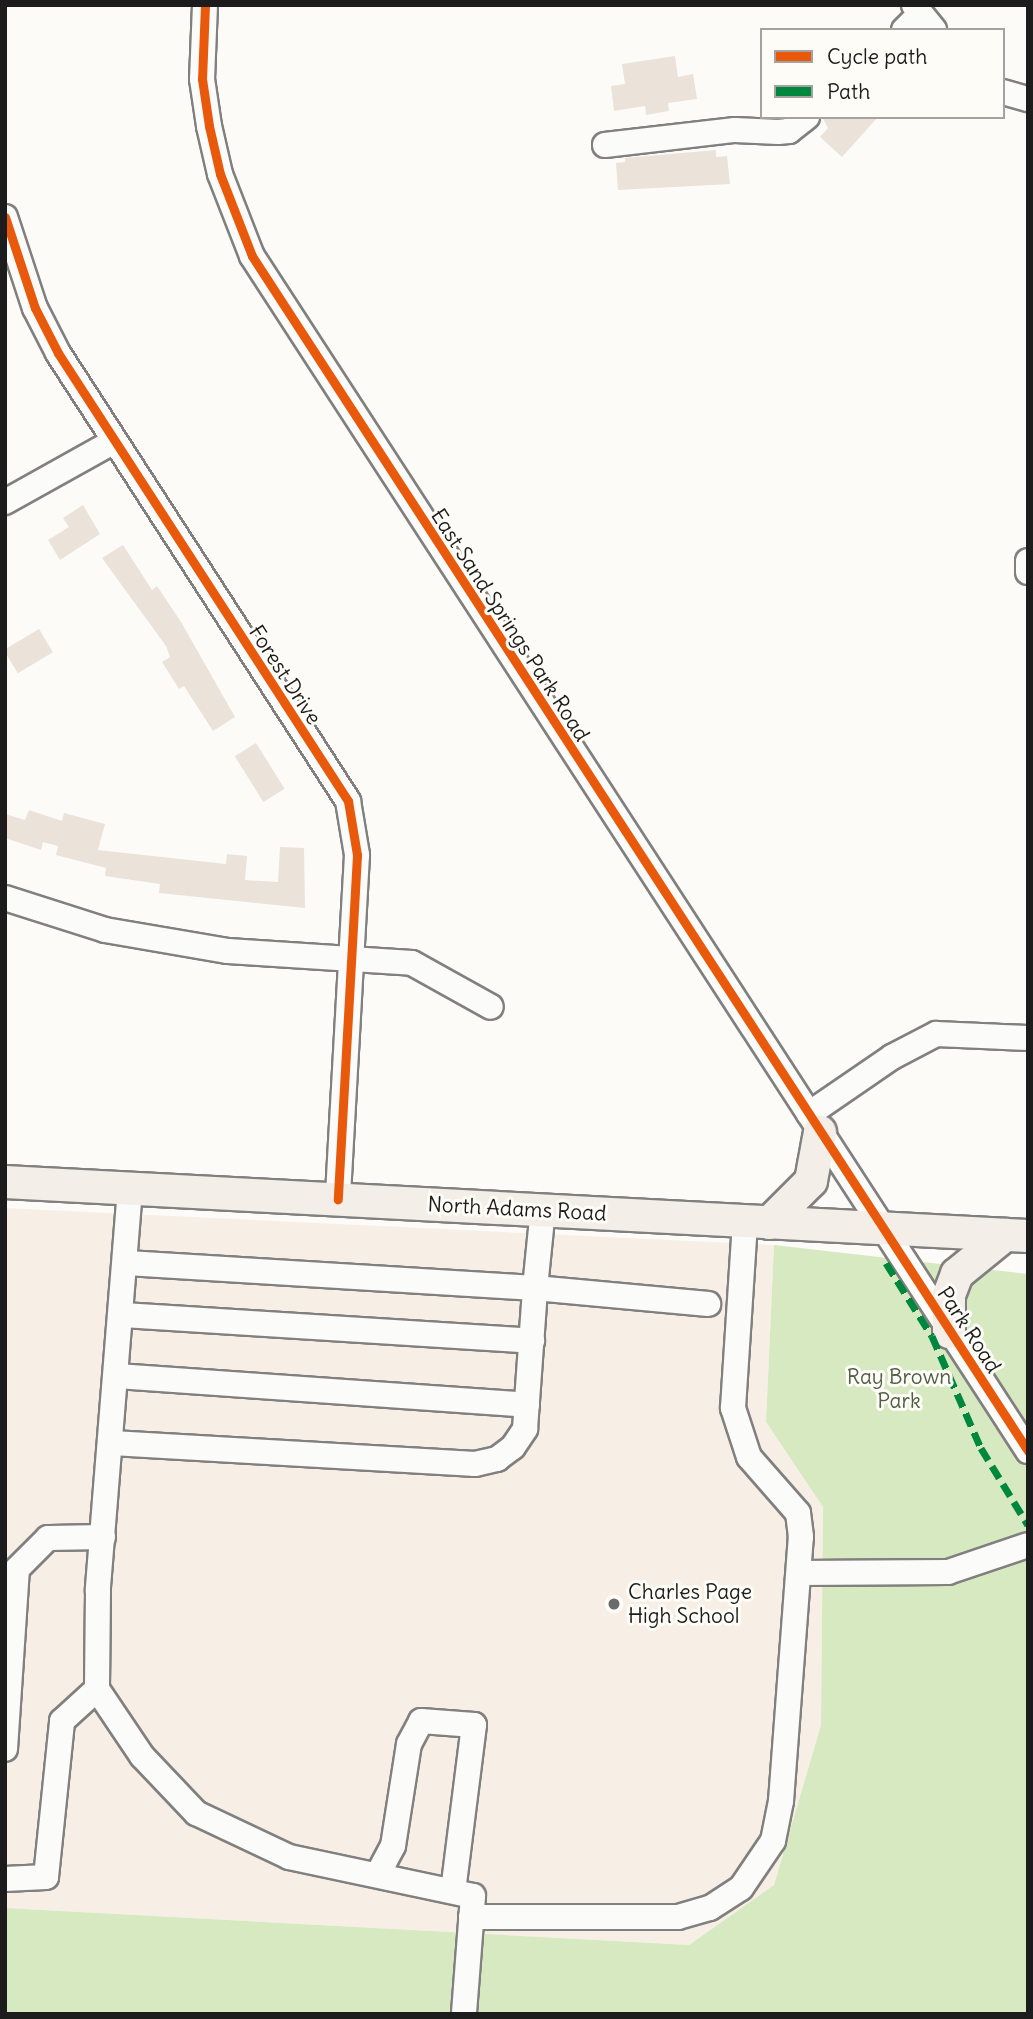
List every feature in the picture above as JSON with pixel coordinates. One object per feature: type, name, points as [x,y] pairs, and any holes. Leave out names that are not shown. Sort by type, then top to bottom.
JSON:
[{"type":"main road","points":[[757,1222],[811,1181],[815,1123]]},
{"type":"main road","name":"North Adams Road","points":[[5,1182],[1016,1236]]},
{"type":"main road","points":[[949,1332],[951,1285],[965,1266],[1016,1236]]},
{"type":"street","name":"East Sand Springs Park Road","points":[[205,5],[202,79],[209,126],[220,174],[252,256],[815,1123],[881,1229]]},
{"type":"street","points":[[605,145],[735,130],[789,131],[804,119]]},
{"type":"street","name":"Forest Drive","points":[[5,217],[35,308],[113,442],[348,801],[357,855],[338,1199]]},
{"type":"street","points":[[5,502],[113,442]]},
{"type":"street","points":[[5,898],[105,930],[228,951],[412,963],[492,1007]]},
{"type":"street","points":[[815,1123],[892,1057],[936,1034],[1028,1038]]},
{"type":"street","points":[[130,1189],[127,1263],[103,1537],[97,1689],[142,1756],[196,1813],[289,1857],[377,1874],[466,1901],[678,1917],[710,1908],[741,1888],[773,1841],[781,1801],[799,1573],[798,1513],[749,1457],[733,1408],[757,1222]]},
{"type":"street","points":[[111,1443],[475,1464],[497,1459],[513,1447],[525,1429],[543,1209]]},
{"type":"street","name":"Park Road","points":[[881,1229],[1028,1451]]},
{"type":"street","points":[[127,1263],[535,1287],[708,1304]]},
{"type":"street","points":[[122,1315],[532,1340]]},
{"type":"street","points":[[117,1376],[527,1405]]},
{"type":"street","points":[[5,1749],[17,1569],[48,1538],[103,1537]]},
{"type":"street","points":[[799,1573],[948,1572],[1028,1545]]},
{"type":"street","points":[[5,1879],[46,1877],[62,1721],[97,1689]]},
{"type":"street","points":[[377,1874],[393,1846],[409,1744],[421,1721],[474,1725],[464,2014]]},
{"type":"shaded area","points":[[5,1208],[774,1245],[766,1422],[823,1507],[821,1725],[774,1885],[689,1945],[5,1908]]},
{"type":"green space","name":"Ray Brown Park","points":[[774,1245],[1028,1274],[1028,2014],[5,2014],[5,1908],[689,1945],[774,1885],[821,1725],[823,1507],[766,1422]]},
{"type":"building","points":[[675,56],[678,77],[693,74],[697,99],[668,103],[669,111],[646,115],[645,106],[614,111],[611,86],[625,84],[622,64]]},
{"type":"building","points":[[823,119],[876,119],[842,157],[820,137],[828,128]]},
{"type":"building","points":[[716,150],[716,157],[727,156],[730,184],[618,190],[616,163],[625,162],[625,158]]},
{"type":"building","points":[[83,505],[100,534],[60,560],[48,540],[69,527],[63,518]]},
{"type":"building","points":[[123,545],[152,590],[157,586],[181,622],[235,717],[213,731],[184,686],[179,689],[162,662],[170,657],[166,646],[102,558]]},
{"type":"building","points":[[39,629],[53,652],[18,673],[5,649]]},
{"type":"building","points":[[256,743],[285,789],[263,802],[235,756]]},
{"type":"building","points":[[29,810],[62,821],[64,813],[105,824],[98,850],[226,864],[227,854],[247,856],[245,880],[278,882],[280,847],[304,848],[305,908],[159,893],[160,884],[105,876],[106,868],[56,855],[58,846],[43,842],[41,850],[5,838],[5,814],[25,820]]},
{"type":"marked path","points":[[886,1263],[932,1336],[981,1448],[1028,1525]]},
{"type":"cycle path","points":[[205,5],[202,79],[209,126],[220,174],[252,256],[1028,1451]]},
{"type":"cycle path","points":[[5,217],[35,308],[58,353],[348,801],[357,855],[338,1199]]},
{"type":"place","name":"Charles Page High School","points":[[614,1604]]}]
